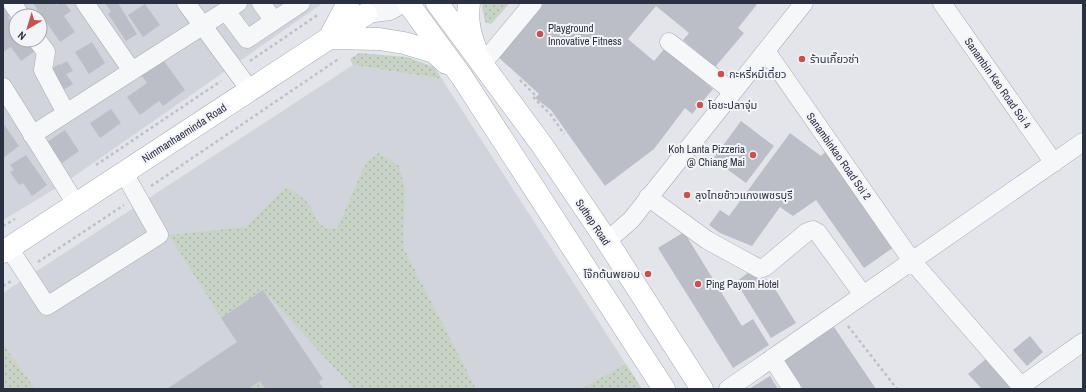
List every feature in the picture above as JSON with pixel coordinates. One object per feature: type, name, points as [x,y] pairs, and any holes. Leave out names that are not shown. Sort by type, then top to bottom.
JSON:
[{"type":"main road","points":[[348,3],[330,38],[379,39],[404,43],[434,52],[462,77]]},
{"type":"main road","points":[[408,3],[462,77],[664,389]]},
{"type":"main road","points":[[437,3],[481,61]]},
{"type":"main road","points":[[469,3],[469,30],[481,61]]},
{"type":"main road","name":"Nimmanhaeminda Road","points":[[6,250],[330,38],[370,9]]},
{"type":"main road","name":"Suthep Road","points":[[481,61],[542,146],[607,241],[702,389]]},
{"type":"street","points":[[85,3],[132,71]]},
{"type":"street","points":[[186,3],[250,90]]},
{"type":"street","points":[[261,3],[274,21]]},
{"type":"street","points":[[32,135],[232,7],[247,39],[300,3]]},
{"type":"street","points":[[370,9],[390,11],[404,3]]},
{"type":"street","points":[[481,61],[533,3]]},
{"type":"street","points":[[607,241],[631,220],[804,3]]},
{"type":"street","name":"Sanambin Kao Road Soi 4","points":[[942,3],[1054,163]]},
{"type":"street","points":[[669,42],[733,92]]},
{"type":"street","points":[[43,48],[46,52],[43,70],[66,113]]},
{"type":"street","name":"Sanambinkao Road Soi 2","points":[[766,50],[912,261],[1021,386],[1083,342]]},
{"type":"street","points":[[3,87],[76,204]]},
{"type":"street","points":[[728,389],[1083,142]]},
{"type":"street","points":[[6,250],[24,272],[47,306],[159,235],[124,172]]},
{"type":"street","points":[[648,197],[707,240],[760,268],[765,267],[807,232],[814,230],[863,295]]},
{"type":"street","points":[[772,358],[792,389]]},
{"type":"path","points":[[92,168],[326,10]]},
{"type":"path","points":[[3,286],[344,56]]},
{"type":"path","points":[[515,75],[536,96],[534,98],[551,115],[564,134]]},
{"type":"path","points":[[3,226],[22,214]]},
{"type":"path","points":[[838,313],[897,389]]},
{"type":"shaded area","points":[[3,3],[323,3],[63,184],[3,220]]},
{"type":"shaded area","points":[[353,65],[442,79],[642,389],[3,389],[3,293]]},
{"type":"green space","points":[[483,3],[510,3],[491,24],[485,22],[482,6]]},
{"type":"green space","points":[[359,53],[407,57],[434,67],[442,79],[353,65],[350,59]]},
{"type":"green space","points":[[379,153],[399,166],[405,188],[403,247],[476,389],[354,389],[263,290],[221,318],[169,235],[246,227],[286,187],[307,202],[320,224],[324,227],[337,229],[366,162]]},
{"type":"green space","points":[[3,344],[35,389],[3,389]]},
{"type":"green space","points":[[626,364],[642,389],[581,389]]},
{"type":"green space","points":[[259,381],[265,389],[248,389]]},
{"type":"building","points":[[3,3],[8,9],[8,48],[9,48],[3,52]]},
{"type":"building","points":[[33,3],[55,3],[56,5],[65,3],[71,11],[64,16],[75,32],[60,42],[48,25],[48,8],[36,8]]},
{"type":"building","points":[[105,3],[118,3],[137,34],[126,41],[108,14],[111,12]]},
{"type":"building","points":[[543,3],[758,3],[738,28],[744,33],[715,67],[683,40],[689,33],[656,6],[628,39],[654,61],[665,48],[713,89],[692,114],[685,108],[654,149],[605,186],[551,110],[535,98],[539,94],[495,54]]},
{"type":"building","points":[[145,4],[160,25],[143,37],[128,15]]},
{"type":"building","points":[[92,42],[105,63],[89,74],[75,52]]},
{"type":"building","points":[[12,48],[38,49],[21,61]]},
{"type":"building","points":[[161,57],[185,90],[163,106],[159,101],[140,115],[127,97],[147,83],[139,72]]},
{"type":"building","points":[[67,61],[73,71],[66,74],[73,84],[60,92],[47,72],[59,64],[60,65]]},
{"type":"building","points":[[111,109],[121,123],[100,138],[90,123]]},
{"type":"building","points":[[741,121],[774,146],[746,183],[713,159]]},
{"type":"building","points":[[3,123],[19,146],[3,158]]},
{"type":"building","points":[[65,130],[79,151],[62,163],[47,142]]},
{"type":"building","points":[[790,133],[821,156],[826,151],[894,247],[864,268],[816,200],[793,216],[780,207],[752,246],[720,233],[709,225],[720,210],[729,216]]},
{"type":"building","points":[[26,155],[47,185],[32,196],[23,183],[19,185],[10,172],[14,170],[10,165]]},
{"type":"building","name":"Ping Payom Hotel","points":[[684,232],[742,326],[753,319],[769,345],[733,368],[658,248]]},
{"type":"building","points":[[749,272],[770,281],[796,323],[771,338],[736,282]]},
{"type":"building","points":[[263,290],[323,379],[319,382],[324,389],[265,389],[260,381],[248,389],[167,389],[237,342],[221,318]]},
{"type":"building","points":[[834,327],[876,389],[803,389],[784,360]]},
{"type":"building","points":[[1030,336],[1043,352],[1027,366],[1013,350]]},
{"type":"building","points":[[987,358],[1014,389],[982,389],[968,374]]},
{"type":"building","points":[[770,376],[778,389],[749,389]]},
{"type":"place","name":"Playground Innovative Fitness","points":[[540,34]]},
{"type":"place","name":"ร้านเกี๊ยวซ่า","points":[[802,59]]},
{"type":"place","name":"กะหรี่หมี่เตี๋ยว","points":[[721,74]]},
{"type":"place","name":"โอชะปลาจุ่ม","points":[[700,105]]},
{"type":"place","name":"Koh Lanta Pizzeria @ Chiang Mai","points":[[753,155]]},
{"type":"place","name":"ลุงไทยข้าวแกงเพชรบุรี","points":[[687,195]]},
{"type":"place","name":"โจ๊กต้นพยอม","points":[[648,274]]},
{"type":"place","name":"Ping Payom Hotel","points":[[698,284]]}]
